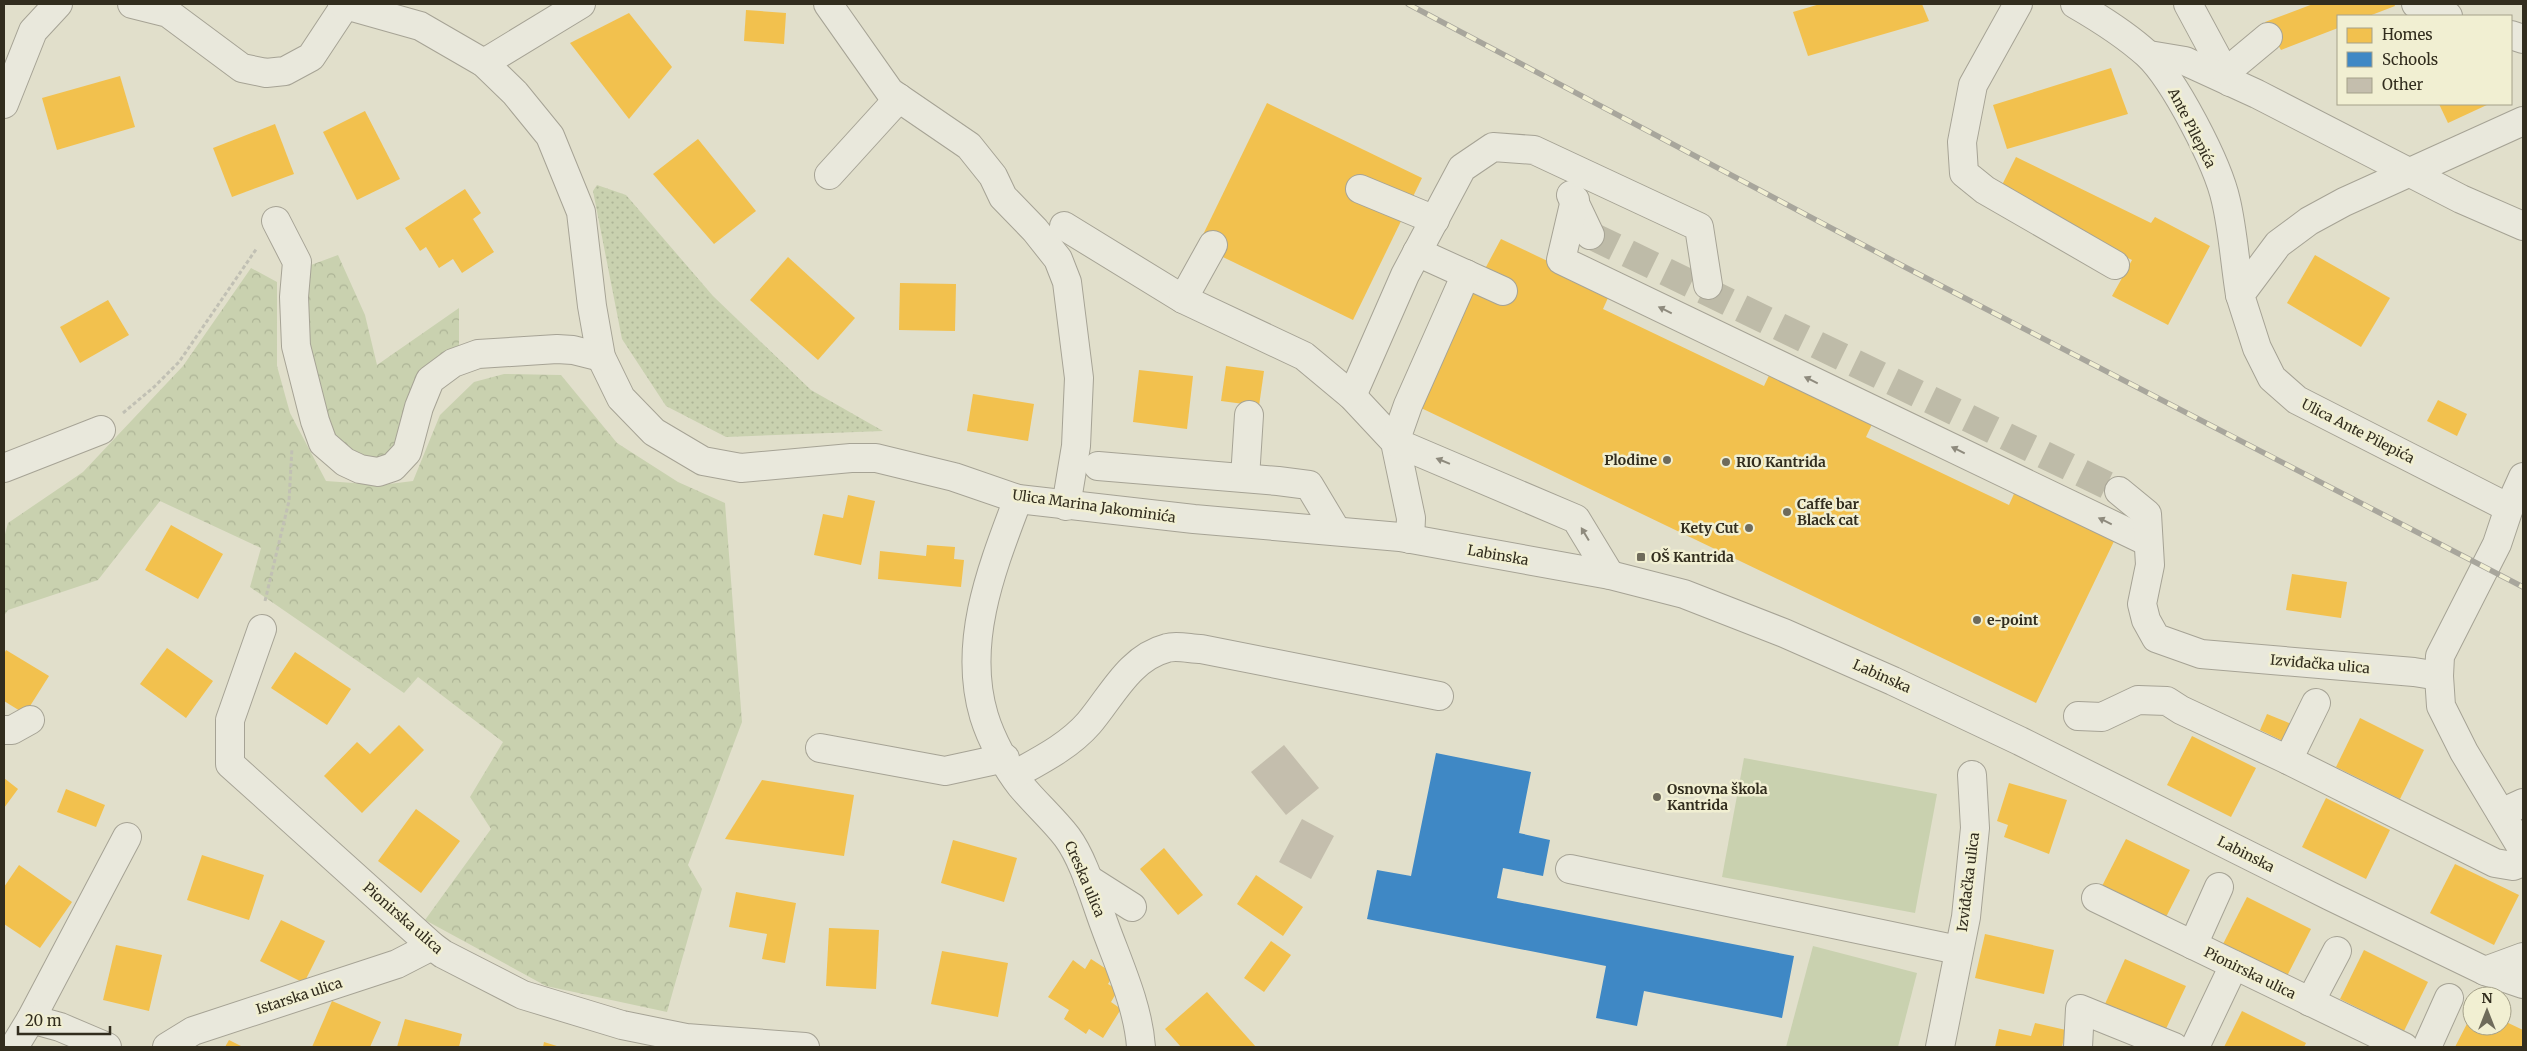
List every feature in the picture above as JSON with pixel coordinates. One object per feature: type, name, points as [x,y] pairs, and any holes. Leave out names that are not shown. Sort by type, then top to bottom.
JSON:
[{"type":"street","points":[[4,104],[33,31],[58,4]]},
{"type":"street","points":[[132,4],[168,12],[242,68],[266,73],[285,71],[311,58],[344,4]]},
{"type":"street","name":"Ulica Marina Jakominića","points":[[344,4],[420,26],[484,63],[515,93],[550,136],[580,212],[592,306],[601,357],[620,398],[654,432],[703,461],[741,468],[851,458],[876,458],[954,477],[1018,499],[1194,520]]},
{"type":"street","points":[[484,63],[581,4]]},
{"type":"street","points":[[828,4],[890,92],[969,146],[993,176],[1003,197],[1035,230],[1058,259],[1067,282],[1078,378],[1076,446],[1066,506]]},
{"type":"street","name":"Ante Pilepića","points":[[2076,4],[2115,28],[2149,55],[2178,94],[2204,146],[2226,199],[2240,295]]},
{"type":"street","points":[[2188,4],[2228,77]]},
{"type":"street","points":[[2416,4],[2445,15]]},
{"type":"street","points":[[2013,5],[1973,85],[1962,142],[1964,173],[1985,190],[2115,265]]},
{"type":"street","points":[[2228,77],[2268,37]]},
{"type":"street","points":[[2149,55],[2185,61],[2228,77],[2461,199],[2523,226]]},
{"type":"street","points":[[829,175],[899,98]]},
{"type":"street","points":[[2240,295],[2278,244],[2309,221],[2344,202],[2413,173],[2523,121]]},
{"type":"street","points":[[1352,396],[1417,252],[1462,168],[1493,147],[1534,150],[1698,227],[1708,285]]},
{"type":"street","points":[[1534,150],[1553,167],[1575,200],[1590,235]]},
{"type":"street","points":[[1360,189],[1435,220]]},
{"type":"street","points":[[1575,200],[1561,260],[2148,542]]},
{"type":"street","points":[[276,221],[296,262],[294,297],[296,346],[315,421],[324,443],[345,462],[360,469],[378,472],[393,467],[407,452],[419,407],[430,380],[454,362],[478,354],[557,349],[573,350],[601,357]]},
{"type":"street","points":[[1064,226],[1183,298],[1304,356],[1352,396],[1395,442],[1576,520],[1610,575]]},
{"type":"street","points":[[1183,298],[1213,245]]},
{"type":"street","points":[[1417,252],[1503,291]]},
{"type":"street","points":[[1410,539],[1410,518],[1395,442],[1408,405],[1466,274]]},
{"type":"street","name":"Ulica Ante Pilepića","points":[[2240,295],[2257,348],[2272,378],[2297,400],[2508,508]]},
{"type":"street","points":[[1244,478],[1249,415]]},
{"type":"street","points":[[4,468],[101,430]]},
{"type":"street","points":[[1098,466],[1309,485],[1336,530]]},
{"type":"street","points":[[2516,825],[2464,752],[2441,706],[2439,676],[2440,656],[2496,544],[2508,508],[2523,477]]},
{"type":"street","name":"Izviđačka ulica","points":[[2119,491],[2147,514],[2150,565],[2142,604],[2146,620],[2156,638],[2200,654],[2414,672],[2439,676]]},
{"type":"street","name":"Creska ulica","points":[[1018,499],[988,586],[978,628],[979,685],[984,716],[1020,785],[1068,838],[1088,879],[1135,1014],[1141,1047]]},
{"type":"street","name":"Labinska","points":[[1194,520],[1336,530],[1410,539],[1610,575],[1684,594],[1784,632],[1884,677],[2020,741],[2485,971],[2523,984]]},
{"type":"street","name":"Pionirska ulica","points":[[262,629],[230,720],[230,764],[432,946],[443,954],[523,995],[622,1025],[686,1038],[805,1047]]},
{"type":"street","points":[[820,748],[945,771],[1009,766],[1068,744],[1089,723],[1132,668],[1144,658],[1168,648],[1201,649],[1439,696]]},
{"type":"street","points":[[2078,716],[2102,717],[2138,700],[2167,701],[2181,710],[2288,760],[2495,863],[2513,866],[2523,862]]},
{"type":"street","points":[[2288,760],[2316,703]]},
{"type":"street","points":[[4,730],[12,730],[30,720]]},
{"type":"street","name":"Izviđačka ulica","points":[[1940,1047],[1966,917],[1975,828],[1972,775]]},
{"type":"street","points":[[14,1047],[31,1019],[127,837]]},
{"type":"street","points":[[1570,869],[1958,950]]},
{"type":"street","points":[[1088,879],[1132,907]]},
{"type":"street","points":[[2193,945],[2220,887]]},
{"type":"street","name":"Pionirska ulica","points":[[2096,898],[2404,1047]]},
{"type":"street","name":"Istarska ulica","points":[[167,1047],[193,1031],[397,964],[432,946]]},
{"type":"street","points":[[2310,1002],[2337,950]]},
{"type":"street","points":[[2485,971],[2523,957]]},
{"type":"street","points":[[2195,1047],[2234,965]]},
{"type":"street","points":[[2427,1047],[2449,998]]},
{"type":"street","points":[[2078,1047],[2080,1009],[2174,1047]]},
{"type":"street","points":[[31,1019],[60,1027],[107,1047]]},
{"type":"path","points":[[101,430],[154,387],[179,362],[276,221]]},
{"type":"path","points":[[262,629],[266,596],[289,501],[292,446]]},
{"type":"green space","points":[[597,185],[626,195],[713,296],[811,390],[883,431],[726,437],[666,406],[622,339],[593,191]]},
{"type":"green space","points":[[338,255],[365,315],[377,365],[459,308],[459,352],[396,443],[377,466],[334,443],[305,336],[311,265]]},
{"type":"green space","points":[[251,268],[277,282],[277,366],[290,413],[326,481],[381,485],[413,481],[440,415],[474,382],[504,374],[561,375],[617,443],[678,482],[725,503],[742,722],[688,865],[702,889],[667,1012],[546,986],[425,920],[491,829],[470,797],[503,742],[418,677],[404,693],[250,587],[261,548],[160,501],[98,580],[8,610],[4,616],[4,538],[8,523],[83,472],[183,366]]},
{"type":"green space","points":[[1744,758],[1937,794],[1915,913],[1722,877]]},
{"type":"green space","points":[[1813,946],[1917,973],[1898,1047],[1786,1047]]},
{"type":"building: Homes","points":[[1820,4],[1922,4],[1929,21],[1808,56],[1793,12]]},
{"type":"building: Homes","points":[[2313,4],[2394,4],[2395,6],[2372,15],[2337,15],[2337,28],[2281,50],[2265,22]]},
{"type":"building: Homes","points":[[746,10],[786,13],[784,44],[744,41]]},
{"type":"building: Homes","points":[[629,13],[672,67],[629,119],[570,43]]},
{"type":"building: Homes","points":[[2111,68],[2128,114],[2007,149],[1993,105]]},
{"type":"building: Homes","points":[[120,76],[135,127],[57,150],[42,98]]},
{"type":"building: Homes","points":[[1267,103],[1422,178],[1353,320],[1198,245]]},
{"type":"building: Homes","points":[[2439,105],[2487,105],[2448,123]]},
{"type":"building: Homes","points":[[365,111],[400,179],[357,200],[323,132]]},
{"type":"building: Homes","points":[[275,124],[294,174],[232,197],[213,148]]},
{"type":"building: Homes","points":[[698,139],[756,211],[714,244],[653,174]]},
{"type":"building: Homes","points":[[2016,157],[2151,223],[2155,217],[2210,246],[2168,325],[2112,296],[2132,260],[1998,193]]},
{"type":"building: Homes","points":[[465,189],[481,213],[473,219],[494,252],[462,273],[453,259],[439,268],[426,247],[420,251],[405,228]]},
{"type":"building: Homes","name":"RIO Kantrida","points":[[1501,239],[1611,291],[1603,309],[1764,386],[1772,369],[1875,418],[1866,437],[2009,505],[2017,487],[2117,535],[2036,703],[1419,407],[1479,280]]},
{"type":"building: Homes","points":[[2315,255],[2390,298],[2361,347],[2287,303]]},
{"type":"building: Homes","points":[[788,257],[855,318],[818,360],[750,300]]},
{"type":"building: Homes","points":[[900,283],[956,284],[955,331],[899,330]]},
{"type":"building: Homes","points":[[108,300],[129,335],[80,363],[60,327]]},
{"type":"building: Homes","points":[[1226,366],[1264,371],[1259,406],[1221,401]]},
{"type":"building: Homes","points":[[1139,370],[1193,376],[1187,429],[1133,422]]},
{"type":"building: Homes","points":[[973,394],[1034,404],[1028,441],[967,431]]},
{"type":"building: Homes","points":[[2438,400],[2467,414],[2457,436],[2427,421]]},
{"type":"building: Homes","points":[[848,495],[875,501],[861,565],[814,555],[823,514],[843,518]]},
{"type":"building: Homes","points":[[171,525],[223,554],[198,599],[145,570]]},
{"type":"building: Homes","points":[[927,545],[955,547],[954,559],[964,560],[961,587],[878,579],[880,551],[926,556]]},
{"type":"building: Homes","points":[[2292,574],[2347,582],[2341,618],[2286,610]]},
{"type":"building: Homes","points":[[167,648],[213,681],[186,718],[140,684]]},
{"type":"building: Homes","points":[[6,650],[49,676],[25,714],[4,701],[4,654]]},
{"type":"building: Homes","points":[[295,652],[351,689],[327,725],[271,688]]},
{"type":"building: Homes","points":[[2267,714],[2294,725],[2287,743],[2260,730]]},
{"type":"building: Homes","points":[[2360,718],[2424,750],[2400,799],[2336,767]]},
{"type":"building: Homes","points":[[399,725],[424,750],[362,813],[324,776],[357,742],[370,754]]},
{"type":"building: Homes","points":[[2192,736],[2256,768],[2231,817],[2167,785]]},
{"type":"building: Homes","points":[[4,778],[18,789],[4,808]]},
{"type":"building: Homes","points":[[762,780],[854,795],[844,856],[725,839]]},
{"type":"building: Homes","points":[[2009,783],[2067,800],[2049,854],[2004,837],[2008,825],[1997,821]]},
{"type":"building: Homes","points":[[66,789],[105,805],[96,827],[57,812]]},
{"type":"building: Homes","points":[[2326,798],[2390,830],[2366,879],[2302,847]]},
{"type":"building: Homes","points":[[416,809],[460,841],[421,893],[378,861]]},
{"type":"building: Homes","points":[[2126,839],[2190,870],[2165,919],[2101,888]]},
{"type":"building: Homes","points":[[953,840],[1017,858],[1004,902],[941,883]]},
{"type":"building: Homes","points":[[1164,848],[1203,895],[1178,915],[1140,869]]},
{"type":"building: Homes","points":[[202,855],[264,875],[249,920],[187,900]]},
{"type":"building: Homes","points":[[2455,864],[2519,895],[2494,945],[2430,913]]},
{"type":"building: Homes","points":[[19,865],[72,902],[40,948],[4,924],[4,887]]},
{"type":"building: Homes","points":[[1256,875],[1303,907],[1283,936],[1237,904]]},
{"type":"building: Homes","points":[[736,892],[796,903],[785,963],[762,959],[767,934],[729,927]]},
{"type":"building: Homes","points":[[2247,897],[2311,929],[2286,978],[2222,946]]},
{"type":"building: Homes","points":[[281,920],[325,941],[304,983],[260,961]]},
{"type":"building: Homes","points":[[829,928],[879,930],[876,989],[826,986]]},
{"type":"building: Homes","points":[[1985,934],[2054,950],[2044,994],[1975,978]]},
{"type":"building: Homes","points":[[1271,941],[1291,955],[1264,992],[1244,978]]},
{"type":"building: Homes","points":[[116,945],[162,955],[149,1011],[103,1000]]},
{"type":"building: Homes","points":[[2364,950],[2428,982],[2404,1031],[2340,999]]},
{"type":"building: Homes","points":[[942,951],[1008,963],[998,1017],[931,1004]]},
{"type":"building: Homes","points":[[1091,959],[1114,974],[1108,984],[1118,990],[1111,1002],[1121,1009],[1103,1038],[1089,1029],[1086,1034],[1064,1019],[1069,1010],[1048,997],[1073,960],[1085,969]]},
{"type":"building: Homes","points":[[2125,959],[2186,986],[2165,1031],[2105,1004]]},
{"type":"building: Homes","points":[[1207,992],[1256,1047],[1181,1047],[1165,1029]]},
{"type":"building: Homes","points":[[332,1001],[381,1022],[370,1047],[312,1047]]},
{"type":"building: Homes","points":[[2242,1011],[2306,1043],[2304,1047],[2224,1047]]},
{"type":"building: Homes","points":[[405,1019],[462,1034],[459,1047],[397,1047]]},
{"type":"building: Homes","points":[[2035,1023],[2066,1030],[2062,1047],[1995,1047],[1999,1029],[2031,1036]]},
{"type":"building: Homes","points":[[2512,1025],[2523,1030],[2523,1047],[2455,1047],[2462,1033],[2462,1036],[2512,1036]]},
{"type":"building: Homes","points":[[229,1040],[243,1047],[225,1047]]},
{"type":"building: Homes","points":[[544,1042],[560,1047],[543,1047]]},
{"type":"building: Schools","points":[[1436,753],[1531,772],[1519,833],[1550,840],[1543,876],[1503,868],[1497,898],[1794,956],[1782,1018],[1644,991],[1637,1026],[1596,1018],[1606,966],[1367,919],[1377,870],[1411,876]]},
{"type":"building: Other","points":[[1284,745],[1319,788],[1286,815],[1251,772]]},
{"type":"building: Other","points":[[1302,819],[1334,836],[1311,879],[1279,862]]},
{"type":"tunnel","points":[[1590,235],[2119,491]]},
{"type":"railway","points":[[1408,4],[1903,266],[2523,587]]},
{"type":"place","name":"Plodine","points":[[1667,460]]},
{"type":"place","name":"RIO Kantrida","points":[[1726,462]]},
{"type":"place","name":"Caffe bar Black cat","points":[[1787,512]]},
{"type":"place","name":"Kety Cut","points":[[1749,528]]},
{"type":"place","name":"OŠ Kantrida","points":[[1641,557]]},
{"type":"place","name":"e-point","points":[[1977,620]]},
{"type":"place","name":"Osnovna škola Kantrida","points":[[1657,797]]}]
